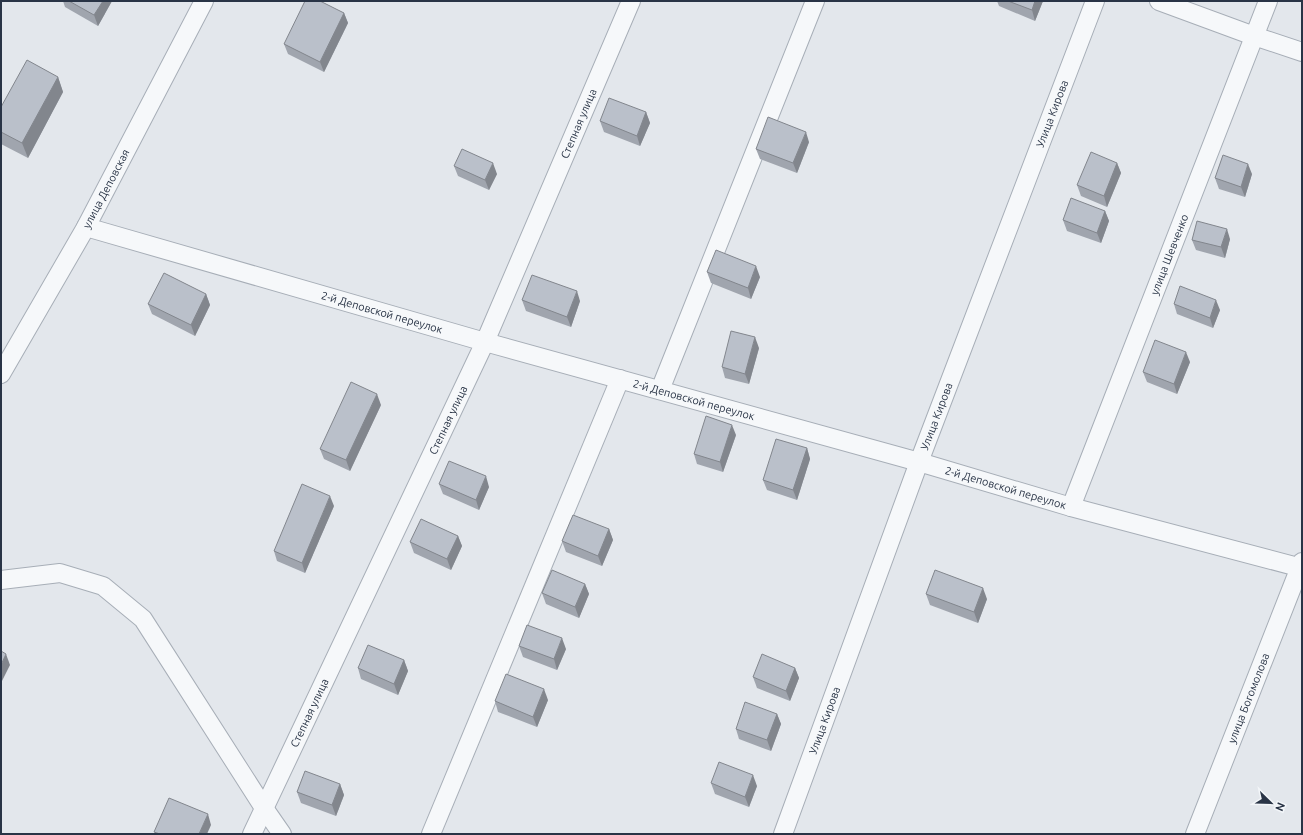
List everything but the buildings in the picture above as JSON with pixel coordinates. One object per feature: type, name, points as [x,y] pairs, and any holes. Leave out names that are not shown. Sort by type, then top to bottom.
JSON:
[{"type":"street","name":"улица Деповская","points":[[1,374],[86,227],[204,1]]},
{"type":"street","name":"Степная улица","points":[[252,834],[485,342],[631,1]]},
{"type":"street","points":[[660,390],[815,1]]},
{"type":"street","name":"Улица Кирова","points":[[783,834],[919,462],[1095,1]]},
{"type":"street","points":[[1159,1],[1302,52]]},
{"type":"street","name":"улица Шевченко","points":[[1071,507],[1268,1]]},
{"type":"street","name":"2-й Деповской переулок","points":[[86,227],[485,342],[919,462],[1071,507],[1301,566]]},
{"type":"street","points":[[431,834],[620,379]]},
{"type":"street","name":"улица Богомолова","points":[[1195,834],[1301,566]]},
{"type":"street","points":[[1,580],[60,573],[103,586],[143,619],[282,834]]}]
